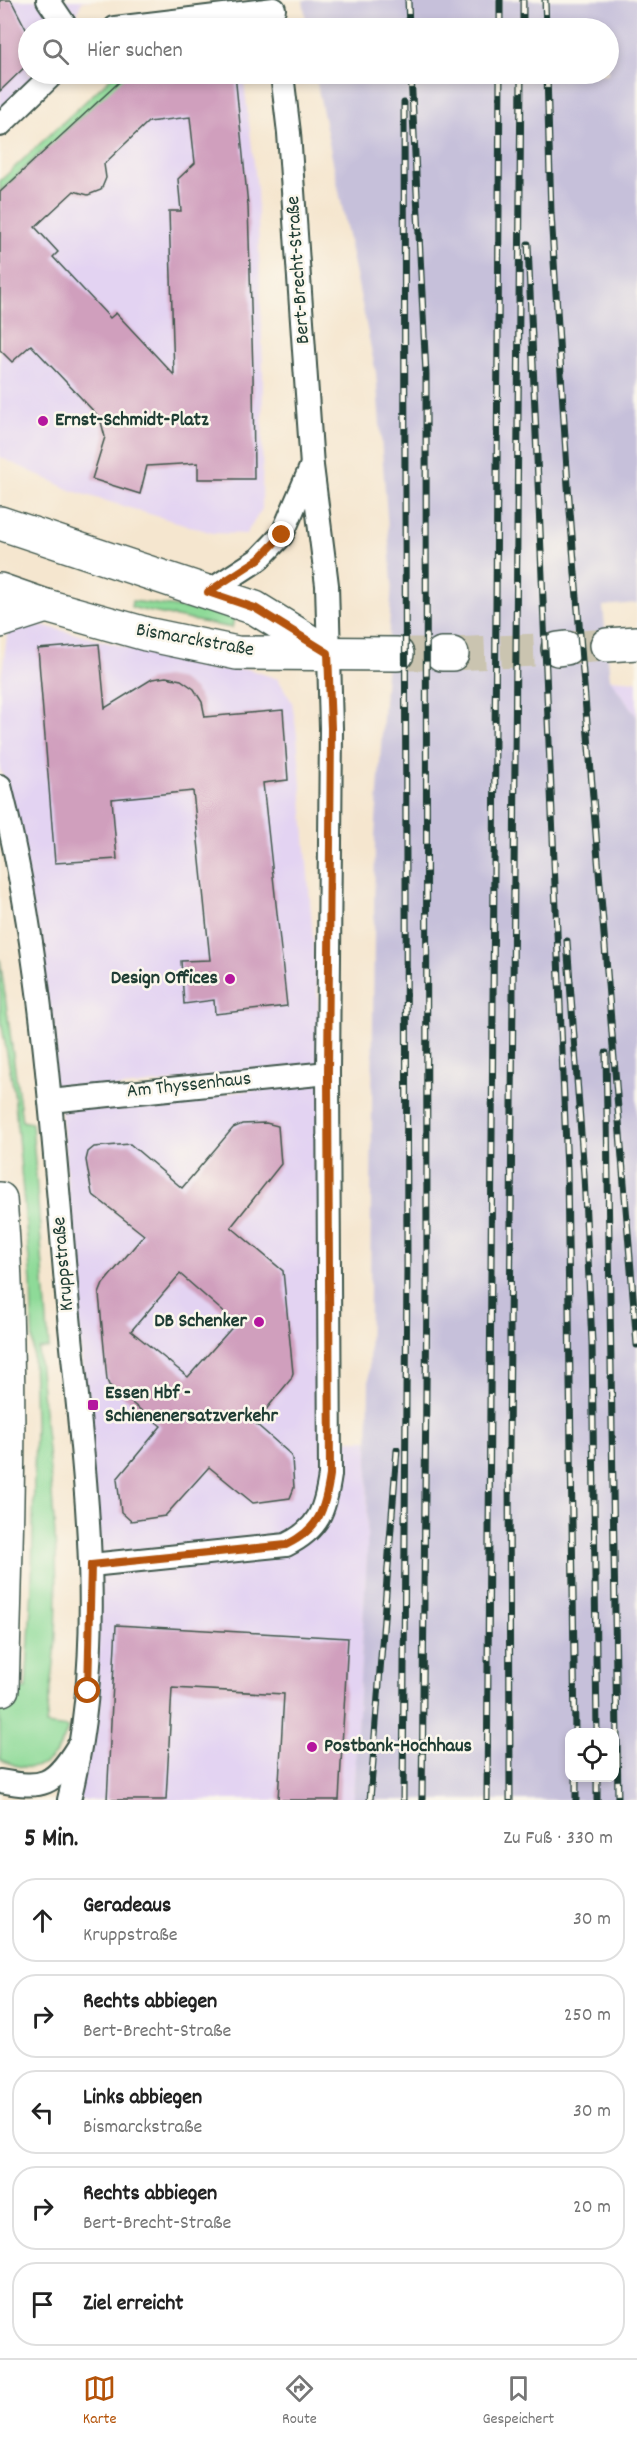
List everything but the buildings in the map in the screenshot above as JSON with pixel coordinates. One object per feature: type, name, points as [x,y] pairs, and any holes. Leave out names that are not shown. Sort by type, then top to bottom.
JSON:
[{"type":"main road","name":"Bismarckstraße","points":[[0,523],[255,608],[328,653]]},
{"type":"main road","name":"Bismarckstraße","points":[[0,590],[46,606],[146,634],[237,653],[328,653]]},
{"type":"main road","points":[[0,621],[46,606]]},
{"type":"main road","points":[[328,653],[397,654]]},
{"type":"main road","points":[[0,1199],[5,1271],[9,1444],[2,1689]]},
{"type":"street","points":[[48,0],[61,18]]},
{"type":"street","points":[[221,18],[274,13]]},
{"type":"street","points":[[0,125],[43,84]]},
{"type":"street","name":"Bert-Brecht-Straße","points":[[91,1565],[286,1545],[302,1537],[315,1524],[326,1502],[330,1475],[328,1074],[331,728],[327,585],[312,466],[290,133],[283,84]]},
{"type":"street","name":"Bert-Brecht-Straße","points":[[208,592],[259,559],[282,535],[312,466]]},
{"type":"street","name":"Kruppstraße","points":[[0,786],[27,917],[50,1101],[91,1565],[88,1691],[69,1800]]},
{"type":"street","name":"Am Thyssenhaus","points":[[50,1101],[328,1074]]},
{"type":"street","name":"Kruppstraße","points":[[0,1781],[25,1786],[47,1782],[68,1763],[80,1744]]},
{"type":"shaded area","points":[[0,0],[95,0],[82,1],[76,18],[18,18],[18,84],[32,84],[0,114]]},
{"type":"shaded area","points":[[303,0],[637,0],[637,603],[603,606],[610,679],[637,717],[637,1800],[353,1800],[367,1556],[375,836],[392,582],[376,373],[317,84],[619,84],[619,18],[306,18]]},
{"type":"shaded area","points":[[104,84],[244,84],[257,188],[263,368],[262,509],[246,534],[213,533],[73,491],[0,457],[0,185]]},
{"type":"shaded area","points":[[41,625],[214,670],[248,669],[278,679],[292,702],[297,735],[323,1066],[55,1094],[6,790],[0,768],[0,685],[8,629]]},
{"type":"shaded area","points":[[610,679],[637,681],[637,717]]},
{"type":"shaded area","name":"DB Schenker","points":[[327,1075],[326,1472],[298,1535],[98,1560],[61,1109],[179,1100],[315,1081]]},
{"type":"shaded area","points":[[332,1440],[368,1440],[367,1556],[353,1800],[77,1800],[98,1571],[301,1542]]},
{"type":"green space","points":[[104,84],[119,84],[66,131],[44,155],[41,153],[0,192],[0,181]]},
{"type":"green space","points":[[132,601],[207,611],[234,618],[232,628],[142,610],[131,607]]},
{"type":"green space","points":[[0,959],[22,1121],[32,1123],[49,1348],[38,1349],[57,1577],[55,1652],[46,1725],[68,1728],[58,1751],[51,1759],[35,1767],[13,1765],[0,1759],[0,1688],[26,1689],[32,1588],[35,1424],[31,1282],[14,1092],[0,1016]]},
{"type":"tunnel","points":[[566,648],[607,645]]},
{"type":"tunnel","points":[[452,654],[558,649]]},
{"type":"tunnel","points":[[397,654],[442,654]]},
{"type":"railway","points":[[408,0],[409,18]]},
{"type":"railway","points":[[500,0],[500,18]]},
{"type":"railway","points":[[523,0],[523,18]]},
{"type":"railway","points":[[545,0],[546,18]]},
{"type":"railway","points":[[412,84],[426,374],[427,1286],[422,1800]]},
{"type":"railway","points":[[487,1800],[500,84]]},
{"type":"railway","points":[[510,1800],[509,1448],[521,84]]},
{"type":"railway","points":[[547,84],[551,213],[568,486],[637,1345]]},
{"type":"railway","points":[[403,1800],[407,1264],[404,103]]},
{"type":"railway","points":[[528,244],[567,1170],[575,1728]]},
{"type":"railway","points":[[567,941],[584,1175],[592,1343],[597,1728]]},
{"type":"railway","points":[[606,1053],[618,1800]]},
{"type":"railway","points":[[370,1800],[397,1450]]},
{"type":"railway","points":[[576,1782],[576,1800]]},
{"type":"railway","points":[[597,1782],[597,1800]]},
{"type":"place","name":"Ernst-Schmidt-Platz","points":[[43,421]]},
{"type":"place","name":"Design Offices","points":[[230,979]]},
{"type":"place","name":"DB Schenker","points":[[259,1322]]},
{"type":"place","name":"Essen Hbf - Schienenersatzverkehr","points":[[93,1405]]},
{"type":"place","name":"Postbank-Hochhaus","points":[[312,1747]]},
{"type":"route","points":[[88,1691],[91,1565],[286,1545],[302,1537],[315,1524],[326,1502],[330,1475],[328,1074],[331,728],[328,653],[255,608],[208,592],[259,559],[282,535]]}]
